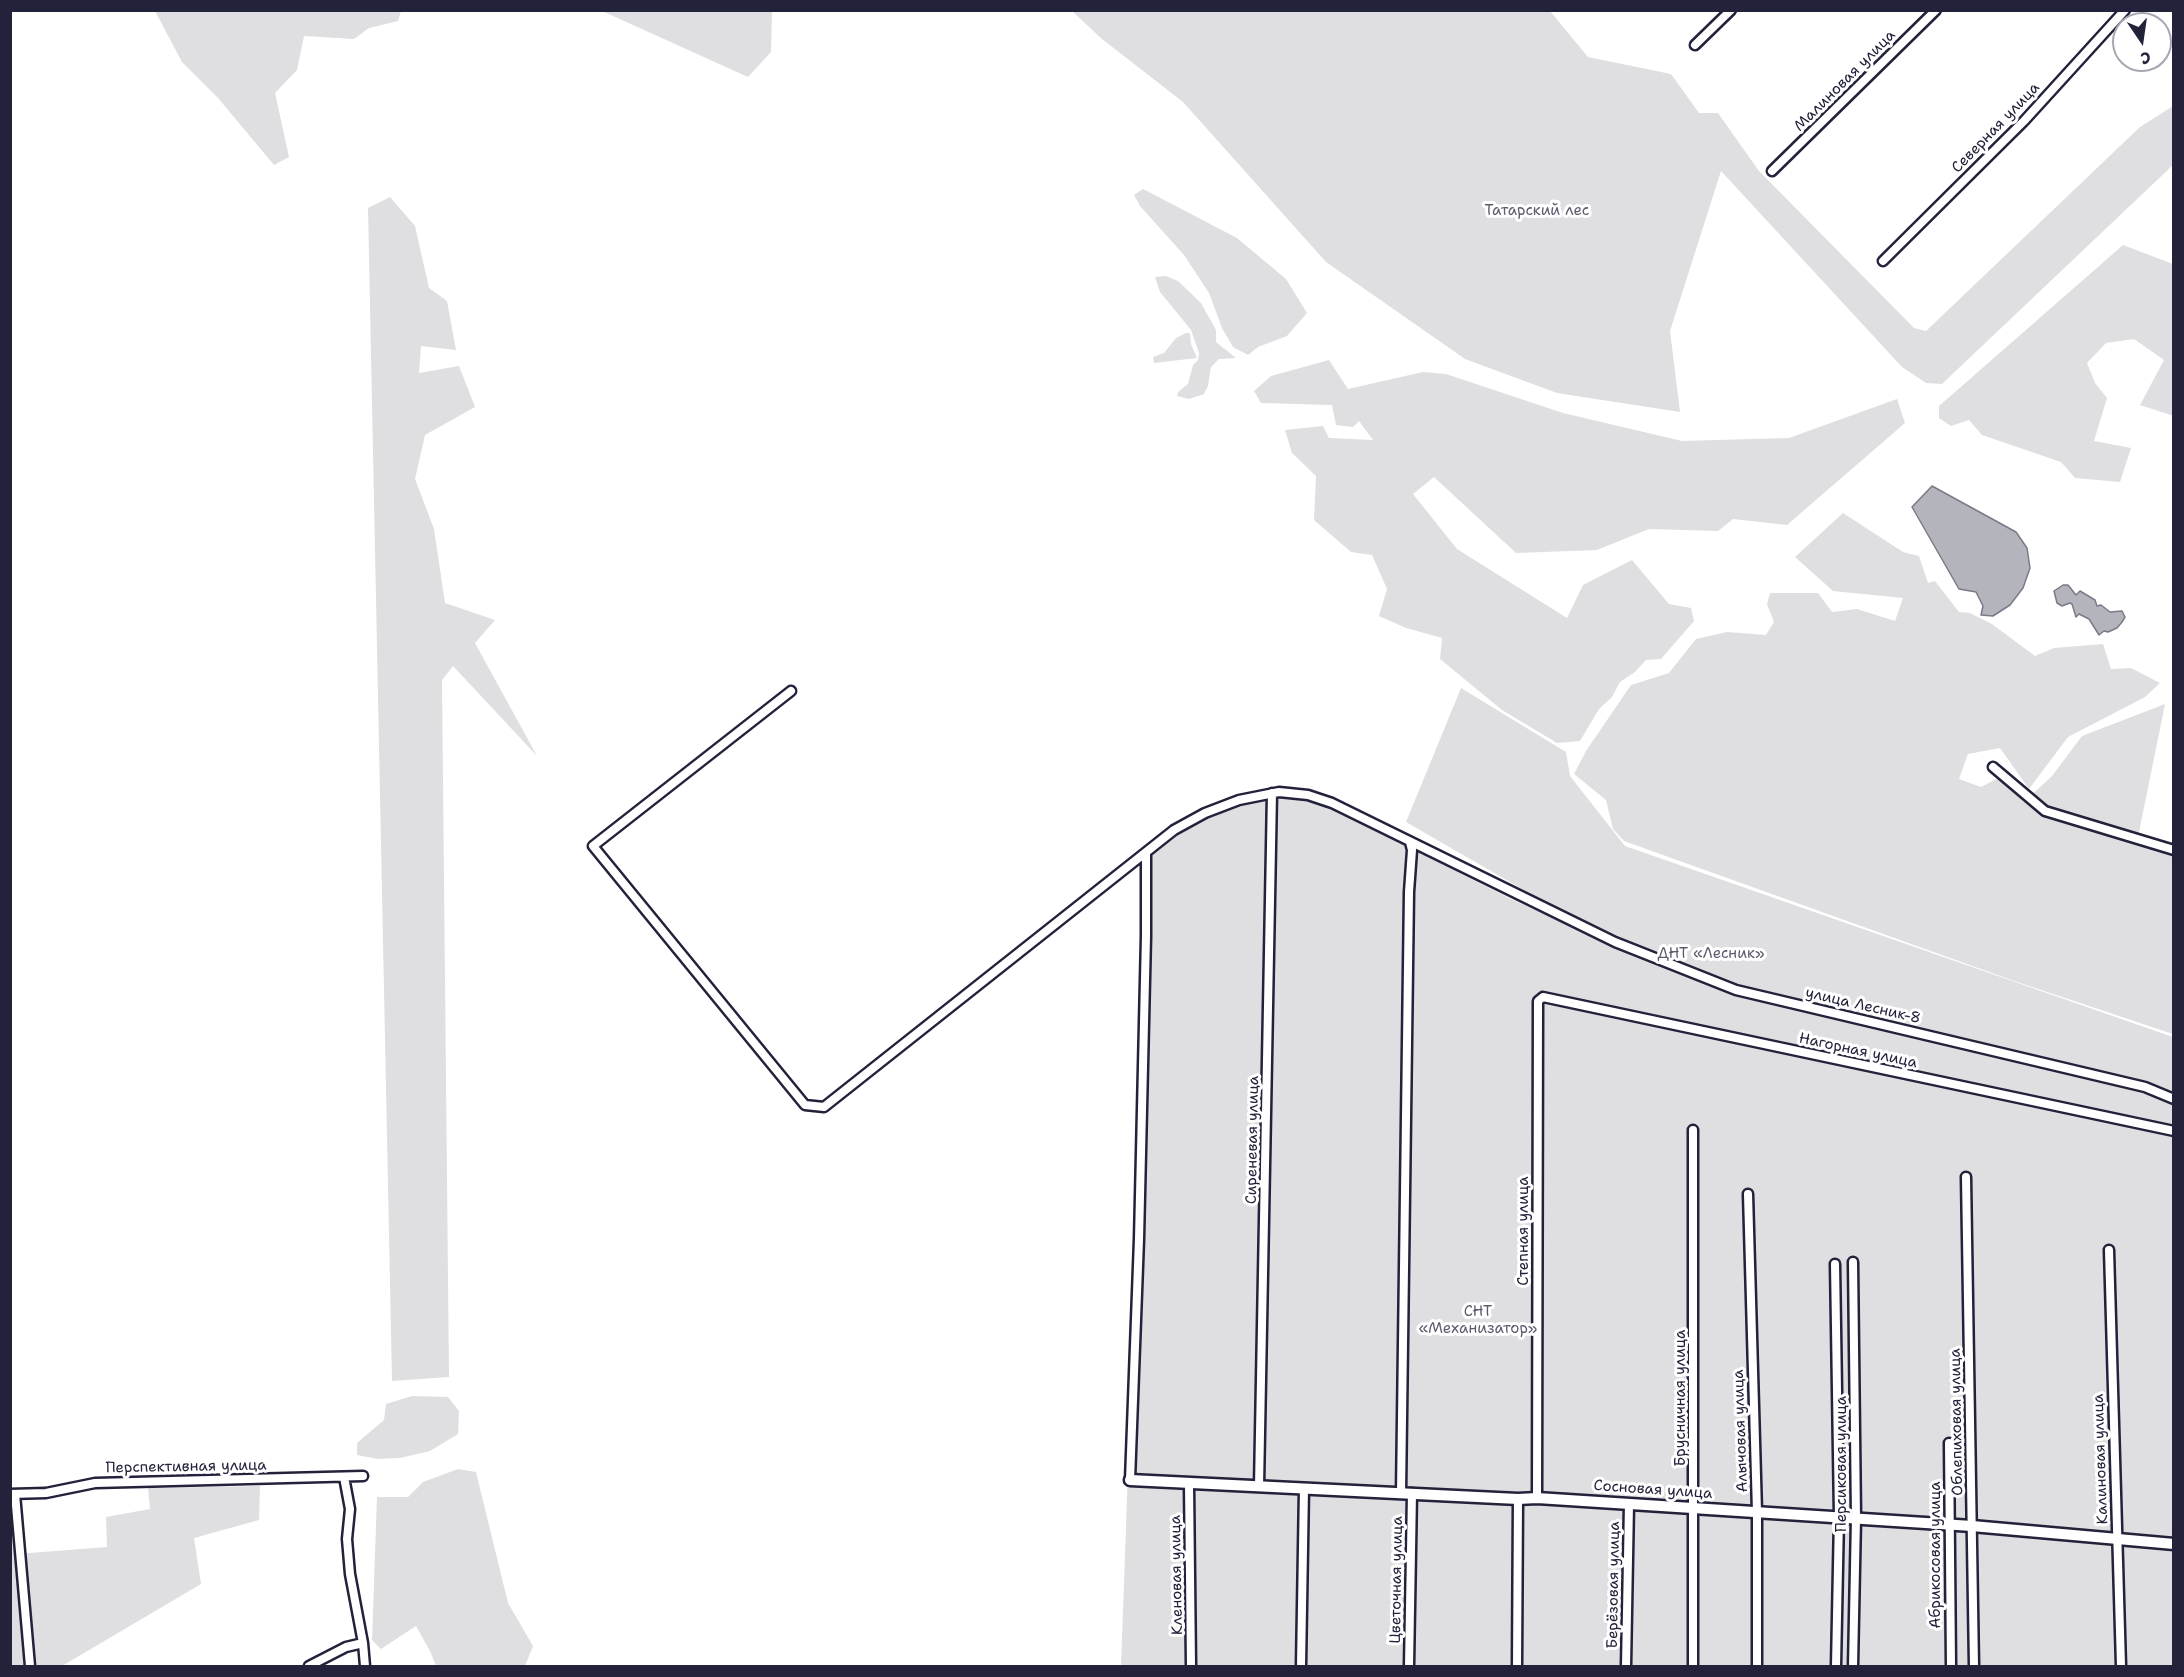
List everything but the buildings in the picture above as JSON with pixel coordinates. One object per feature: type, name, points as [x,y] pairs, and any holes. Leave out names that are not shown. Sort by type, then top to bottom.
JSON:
[{"type":"street","points":[[1695,45],[1731,10]]},
{"type":"street","name":"Малиновая улица","points":[[1772,171],[1936,10]]},
{"type":"street","name":"Северная улица","points":[[1883,261],[2024,120],[2125,10]]},
{"type":"street","name":"улица Лесник-8","points":[[790,691],[593,846],[805,1105],[824,1107],[1174,830],[1205,813],[1239,800],[1279,792],[1332,803],[1615,942],[1736,990],[2145,1087],[2174,1099]]},
{"type":"street","points":[[1993,767],[2045,811],[2174,850]]},
{"type":"street","name":"Сиреневая улица","points":[[1259,1486],[1272,793]]},
{"type":"street","name":"Цветочная улица","points":[[1409,1666],[1406,1493],[1409,892],[1413,850],[1410,842]]},
{"type":"street","points":[[1130,1480],[1139,1228],[1146,854]]},
{"type":"street","name":"Нагорная улица","points":[[1538,1001],[1543,997],[1553,998],[2174,1131]]},
{"type":"street","name":"Степная улица","points":[[1537,1498],[1538,1001]]},
{"type":"street","name":"Брусничная улица","points":[[1693,1130],[1695,1508],[1693,1666]]},
{"type":"street","name":"Облепиховая улица","points":[[1966,1177],[1974,1666]]},
{"type":"street","name":"Алычовая улица","points":[[1748,1194],[1757,1512],[1757,1666]]},
{"type":"street","name":"Калиновая улица","points":[[2109,1250],[2121,1666]]},
{"type":"street","name":"Персиковая улица","points":[[1853,1262],[1856,1518],[1853,1666]]},
{"type":"street","points":[[1835,1264],[1839,1517],[1836,1666]]},
{"type":"street","name":"Абрикосовая улица","points":[[1949,1443],[1950,1666]]},
{"type":"street","name":"Перспективная улица","points":[[13,1494],[46,1493],[95,1483],[363,1476]]},
{"type":"street","points":[[344,1477],[349,1493],[350,1509],[347,1539],[350,1574],[365,1666]]},
{"type":"street","name":"Сосновая улица","points":[[1130,1480],[1518,1499],[1537,1498],[1949,1524],[2174,1544]]},
{"type":"street","name":"Кленовая улица","points":[[1189,1484],[1191,1666]]},
{"type":"street","points":[[1301,1666],[1304,1488]]},
{"type":"street","points":[[13,1494],[30,1666]]},
{"type":"street","points":[[1517,1666],[1518,1499]]},
{"type":"street","name":"Берёзовая улица","points":[[1626,1666],[1629,1504]]},
{"type":"street","points":[[309,1666],[346,1647],[363,1643]]},
{"type":"green space","points":[[155,11],[401,11],[398,21],[369,28],[354,39],[304,36],[297,70],[275,93],[289,157],[274,165],[218,98],[182,62]]},
{"type":"green space","points":[[602,11],[772,11],[771,52],[748,77]]},
{"type":"green space","name":"Татарский лес","points":[[1072,11],[1550,11],[1588,57],[1671,74],[1699,113],[1718,113],[1759,171],[1914,328],[1926,331],[2140,127],[2173,106],[2173,165],[1942,384],[1926,383],[1902,367],[1721,171],[1670,331],[1680,412],[1557,393],[1465,359],[1326,262],[1183,102],[1102,39]]},
{"type":"green space","points":[[1143,189],[1237,238],[1286,279],[1307,313],[1287,336],[1258,347],[1248,355],[1233,347],[1222,328],[1209,293],[1184,255],[1140,206],[1134,195]]},
{"type":"green space","points":[[390,197],[415,226],[429,288],[447,301],[456,350],[421,346],[419,373],[459,366],[475,407],[425,435],[415,479],[434,529],[445,603],[495,620],[475,643],[537,756],[453,666],[442,680],[449,1377],[392,1381],[368,208]]},
{"type":"green space","points":[[2123,245],[2173,264],[2174,416],[2140,405],[2164,360],[2134,339],[2106,343],[2087,363],[2095,383],[2107,398],[2094,441],[2131,448],[2120,482],[2075,478],[2061,462],[1982,435],[1969,420],[1951,426],[1939,418],[1939,406]]},
{"type":"green space","points":[[1166,276],[1178,281],[1201,303],[1216,330],[1216,342],[1236,358],[1219,359],[1211,367],[1208,386],[1204,394],[1189,399],[1177,396],[1178,392],[1188,384],[1199,353],[1191,330],[1160,292],[1155,277]]},
{"type":"green space","points":[[1190,333],[1191,344],[1197,358],[1154,363],[1153,357],[1164,353],[1176,338]]},
{"type":"green space","points":[[1329,360],[1348,389],[1423,372],[1446,374],[1563,413],[1682,441],[1789,438],[1897,399],[1905,423],[1787,525],[1733,519],[1718,531],[1649,529],[1597,550],[1516,553],[1434,477],[1413,494],[1457,549],[1567,618],[1583,585],[1632,560],[1669,604],[1691,608],[1694,621],[1661,659],[1646,660],[1635,672],[1620,682],[1612,697],[1599,709],[1580,741],[1557,743],[1502,710],[1440,659],[1442,638],[1406,628],[1379,616],[1387,589],[1372,555],[1351,552],[1314,520],[1316,476],[1292,453],[1285,430],[1323,426],[1329,438],[1373,440],[1359,421],[1353,427],[1336,425],[1332,405],[1261,403],[1254,391],[1271,376]]},
{"type":"green space","points":[[1843,513],[1903,552],[1919,556],[1928,583],[1935,581],[1959,612],[1970,613],[1992,624],[2035,656],[2054,648],[2103,644],[2111,669],[2131,668],[2160,683],[2145,697],[2068,737],[2029,789],[2000,748],[1968,754],[1959,779],[1981,787],[2002,776],[2024,802],[2052,776],[2082,736],[2165,704],[2138,837],[2173,851],[2173,1034],[2017,982],[1624,841],[1613,829],[1606,800],[1574,774],[1586,751],[1631,685],[1669,673],[1696,639],[1727,632],[1766,635],[1774,622],[1767,604],[1770,593],[1818,593],[1832,612],[1857,609],[1895,621],[1903,598],[1833,591],[1795,557]]},
{"type":"green space","name":"СНТ «Механизатор»","points":[[1461,688],[1566,752],[1570,776],[1625,846],[2173,1037],[2173,1666],[1121,1666],[1150,856],[1185,825],[1251,799],[1285,796],[1319,802],[1513,900],[1636,956],[1638,945],[1555,908],[1406,822]]},
{"type":"green space","points":[[412,1396],[448,1397],[459,1411],[458,1434],[430,1451],[400,1458],[378,1459],[357,1455],[357,1443],[384,1420],[386,1404]]},
{"type":"green space","points":[[458,1469],[476,1472],[508,1603],[533,1646],[525,1666],[436,1666],[416,1626],[381,1649],[372,1640],[377,1497],[408,1497],[423,1482]]},
{"type":"green space","points":[[260,1486],[259,1520],[194,1538],[201,1584],[62,1666],[11,1666],[10,1500],[12,1499],[17,1554],[107,1547],[106,1517],[150,1509],[148,1488]]},
{"type":"shaded area","points":[[1932,486],[2016,532],[2027,548],[2030,568],[2023,588],[2010,605],[1993,616],[1981,615],[1983,606],[1976,592],[1959,589],[1912,507]]},
{"type":"shaded area","points":[[2063,585],[2068,585],[2076,595],[2080,591],[2095,600],[2097,606],[2101,605],[2110,612],[2122,611],[2125,617],[2117,628],[2108,632],[2104,631],[2099,635],[2089,619],[2079,614],[2076,617],[2072,604],[2062,606],[2057,603],[2054,591]]},
{"type":"park label","name":"ДНТ «Лесник»","points":[[1711,954]]}]
